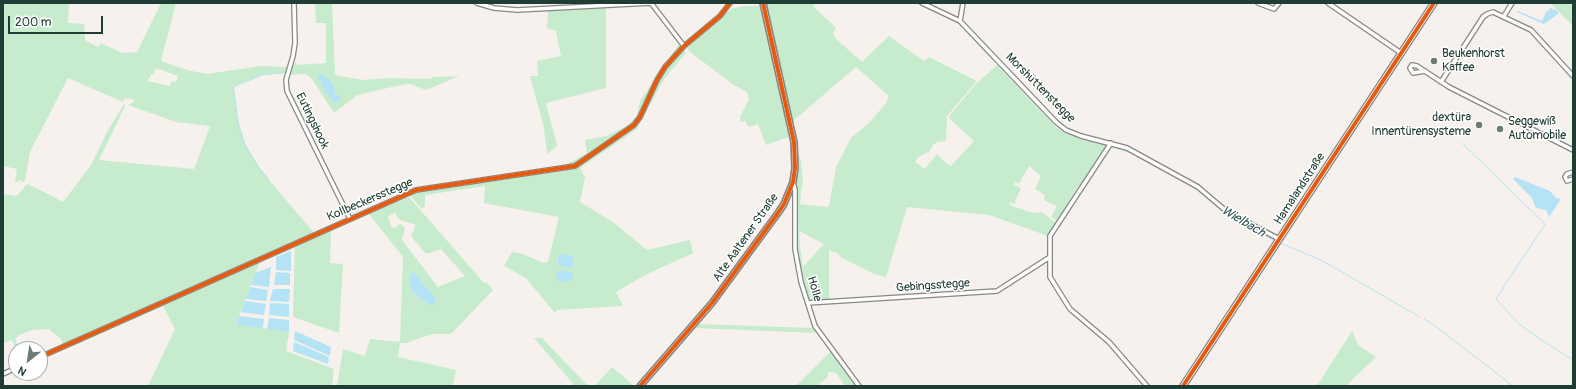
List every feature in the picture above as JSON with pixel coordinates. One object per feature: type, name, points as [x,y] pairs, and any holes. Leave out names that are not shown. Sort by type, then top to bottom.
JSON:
[{"type":"main road","name":"Hamalandstraße","points":[[1183,386],[1434,3]]},
{"type":"street","name":"Eutingshook","points":[[294,3],[295,43],[286,80],[287,91],[350,219]]},
{"type":"street","points":[[477,3],[494,8],[517,10],[651,3],[684,46]]},
{"type":"street","name":"Kollbeckersstegge","points":[[48,353],[416,190],[575,166],[634,125],[640,117],[657,80],[665,67],[684,46],[720,16],[730,3]]},
{"type":"street","name":"Alte Aaltener Straße","points":[[640,386],[712,303],[778,213],[788,195],[794,168],[794,142],[763,3]]},
{"type":"street","name":"Morshüttenstegge","points":[[922,3],[960,21],[1061,126],[1072,133],[1128,148],[1198,187],[1225,210],[1278,240]]},
{"type":"street","points":[[960,21],[963,3]]},
{"type":"street","points":[[1258,3],[1274,9],[1278,3]]},
{"type":"street","points":[[1328,3],[1401,53]]},
{"type":"street","points":[[1504,16],[1512,3]]},
{"type":"street","points":[[1441,82],[1485,15],[1493,12],[1504,16],[1534,32],[1573,76]]},
{"type":"street","points":[[1425,71],[1441,82],[1573,150]]},
{"type":"street","points":[[1111,143],[1050,236],[1050,277],[1070,309],[1109,342],[1147,386]]},
{"type":"street","points":[[1573,172],[1567,174],[1565,177],[1568,181],[1573,179]]},
{"type":"street","name":"Hölle","points":[[792,182],[795,190],[795,249],[801,282],[815,326],[859,386]]},
{"type":"street","name":"Gebingsstegge","points":[[808,303],[997,291],[1050,257]]},
{"type":"green space","points":[[3,3],[69,3],[68,23],[84,24],[85,40],[98,47],[101,43],[122,53],[137,52],[161,3],[176,3],[161,61],[187,70],[206,74],[261,66],[288,67],[287,73],[262,75],[234,86],[239,124],[246,145],[259,167],[315,234],[262,256],[236,324],[289,332],[286,351],[334,369],[332,386],[148,386],[175,329],[163,306],[71,347],[62,345],[62,340],[49,329],[32,330],[19,335],[15,339],[16,341],[12,340],[3,343],[3,194],[17,196],[27,184],[63,202],[91,165],[107,132],[124,104],[125,106],[99,160],[194,169],[210,126],[176,122],[128,105],[135,101],[133,99],[124,98],[123,102],[68,78],[30,152],[25,181],[21,182],[21,180],[19,180],[18,182],[15,182],[17,169],[3,166]],"holes":[[[156,68],[178,76],[176,82],[172,81],[170,86],[147,81],[152,74],[153,75]]]},
{"type":"green space","points":[[315,3],[332,3],[335,74],[338,76],[364,80],[387,78],[429,79],[434,77],[459,76],[426,90],[410,84],[405,84],[366,93],[356,96],[334,113],[312,79],[303,74],[290,75],[290,90],[309,130],[307,132],[286,85],[290,66],[296,62],[297,65],[326,63],[326,23],[316,23]]},
{"type":"green space","points":[[766,3],[817,3],[813,6],[836,28],[833,33],[835,38],[862,62],[889,36],[924,61],[929,57],[977,81],[947,116],[946,141],[937,142],[933,145],[929,152],[918,157],[915,162],[925,169],[937,154],[951,166],[974,141],[949,118],[975,85],[997,65],[1056,127],[1065,133],[1082,140],[1106,145],[1104,151],[1081,184],[1078,186],[1057,221],[1051,217],[1057,206],[1044,200],[1045,195],[1035,189],[1041,176],[1029,166],[1019,184],[1015,182],[1014,185],[1021,188],[1014,204],[1010,202],[1009,205],[1033,213],[1042,212],[1056,223],[1048,236],[989,215],[907,207],[886,277],[874,274],[829,250],[829,301],[810,300],[803,281],[796,248],[794,182],[797,147],[801,161],[803,184],[800,204],[829,206],[836,167],[851,138],[870,122],[886,103],[889,96],[856,67],[793,121]],"holes":[[[799,231],[824,244],[803,267]]]},
{"type":"green space","points":[[1569,3],[1573,8],[1573,26],[1551,4]]},
{"type":"green space","points":[[744,6],[761,6],[789,137],[766,145],[758,124],[749,127],[745,121],[741,122],[740,117],[749,99],[747,92],[734,85],[690,52],[687,48],[731,9]]},
{"type":"green space","points":[[606,8],[606,88],[546,103],[557,146],[547,154],[544,128],[530,76],[538,76],[537,61],[561,56],[556,31],[547,28],[548,11]]},
{"type":"green space","points":[[679,44],[680,47],[666,63]]},
{"type":"green space","points":[[684,49],[686,53],[664,79],[637,129],[580,168],[585,177],[580,202],[613,222],[647,250],[690,240],[693,253],[645,275],[616,292],[623,306],[557,310],[555,313],[526,278],[504,266],[512,252],[520,253],[544,263],[548,262],[559,217],[484,203],[485,186],[425,195],[425,206],[422,209],[412,198],[411,194],[428,190],[567,164],[587,153],[585,140],[606,136],[625,127],[632,121],[637,115],[640,101],[666,63],[635,123],[587,156],[637,125],[664,70]],"holes":[[[559,255],[569,255],[574,262],[573,268],[557,263]]]},
{"type":"green space","points":[[409,197],[484,283],[486,282],[493,290],[451,334],[432,334],[406,343],[400,343],[398,357],[456,370],[453,386],[337,386],[343,349],[365,356],[370,339],[400,342],[403,257],[369,214]],"holes":[[[395,212],[398,219],[416,225],[411,236],[426,254],[441,249],[465,276],[438,287],[402,240],[405,228],[400,224],[395,228],[391,227],[388,217]],[[414,272],[437,300],[429,305],[411,291]]]},
{"type":"green space","points":[[331,231],[330,263],[343,264],[339,333],[293,317],[295,246]]},
{"type":"green space","points":[[696,324],[813,328],[817,333],[695,328],[694,327]]},
{"type":"green space","points":[[1352,331],[1358,345],[1376,357],[1346,386],[1317,386]]},
{"type":"green space","points":[[534,338],[542,338],[588,386],[575,386]]},
{"type":"green space","points":[[831,351],[857,386],[845,386],[836,373],[829,372],[827,378],[816,386],[796,386]]},
{"type":"green space","points":[[612,367],[634,386],[595,386]]},
{"type":"water","points":[[1551,8],[1558,11],[1558,14],[1544,24],[1517,12],[1518,11],[1542,21],[1546,12]]},
{"type":"water","points":[[319,74],[325,76],[330,81],[335,88],[334,93],[341,97],[339,101],[335,103],[329,97],[323,88],[322,82],[318,80]]},
{"type":"water","points":[[1515,177],[1550,191],[1556,198],[1561,199],[1549,217],[1546,210],[1536,208],[1532,198],[1513,179]]},
{"type":"water","points":[[291,251],[291,271],[276,270],[276,257]]},
{"type":"water","points":[[559,255],[569,255],[573,258],[573,268],[559,266],[557,264]]},
{"type":"water","points":[[271,267],[269,287],[251,285],[255,273]]},
{"type":"water","points":[[561,270],[573,273],[574,275],[571,281],[560,282],[556,279],[556,274]]},
{"type":"water","points":[[276,272],[290,273],[290,285],[274,285]]},
{"type":"water","points":[[414,272],[437,300],[432,305],[429,305],[411,291],[410,278],[411,273]]},
{"type":"water","points":[[250,287],[268,290],[266,301],[246,299]]},
{"type":"water","points":[[273,289],[290,289],[289,302],[270,301]]},
{"type":"water","points":[[245,301],[266,304],[264,315],[241,312]]},
{"type":"water","points":[[270,303],[289,304],[289,317],[269,315]]},
{"type":"water","points":[[239,316],[264,319],[263,328],[236,325]]},
{"type":"water","points":[[269,318],[289,320],[289,332],[267,329]]},
{"type":"water","points":[[295,331],[331,347],[330,356],[294,340]]},
{"type":"water","points":[[294,342],[329,357],[328,364],[293,351]]},
{"type":"waterway","name":"Wielbach","points":[[916,3],[930,9]]},
{"type":"waterway","name":"Wielbach","points":[[934,11],[957,22],[995,62]]},
{"type":"waterway","name":"Wielbach","points":[[999,65],[1063,131],[1071,135],[1106,145]]},
{"type":"waterway","points":[[268,179],[258,167],[245,146],[238,124],[233,87],[262,75],[286,72]]},
{"type":"waterway","points":[[1463,144],[1545,224],[1496,299],[1519,324],[1573,360]]},
{"type":"waterway","name":"Wielbach","points":[[1111,146],[1134,154],[1191,185],[1222,211],[1275,241]]},
{"type":"waterway","name":"Wielbach","points":[[1280,243],[1321,260],[1420,317]]},
{"type":"waterway","name":"Wielbach","points":[[1424,319],[1434,325],[1513,386]]},
{"type":"cycle path","points":[[48,353],[416,190],[575,166],[634,125],[640,117],[657,80],[665,67],[684,46],[720,16],[730,3]]},
{"type":"cycle path","points":[[640,386],[712,303],[778,213],[784,204],[793,182],[795,168],[794,142],[763,3]]},
{"type":"cycle path","points":[[1183,386],[1434,3]]},
{"type":"place","name":"Beukenhorst Kaffee","points":[[1434,61]]},
{"type":"place","name":"dextüra Innentürensysteme","points":[[1479,125]]},
{"type":"place","name":"Seggewiß Automobile","points":[[1500,129]]}]
